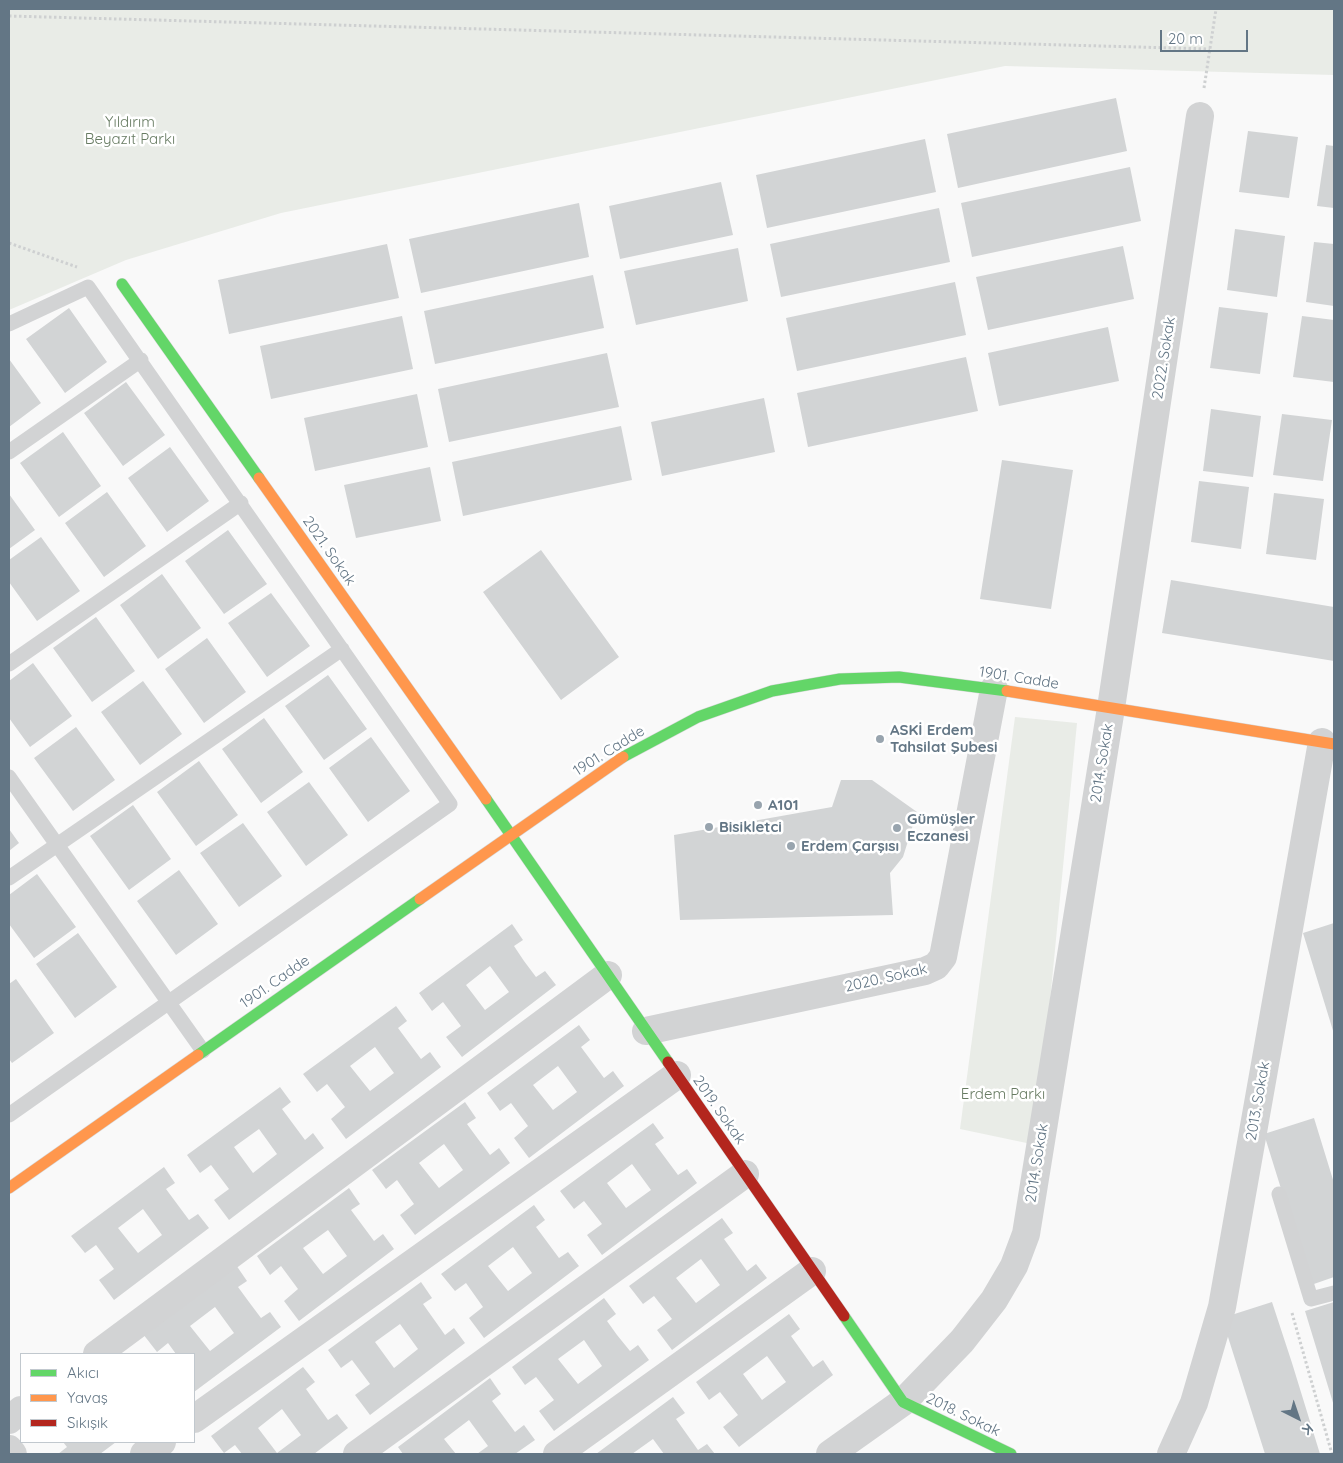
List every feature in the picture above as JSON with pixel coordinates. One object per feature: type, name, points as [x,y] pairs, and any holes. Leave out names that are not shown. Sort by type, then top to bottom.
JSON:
[{"type":"street","name":"2022. Sokak","points":[[1111,708],[1200,116]]},
{"type":"street","name":"2021. Sokak","points":[[122,284],[511,835]]},
{"type":"street","name":"1901. Cadde","points":[[9,1188],[618,760],[698,717],[772,691],[840,680],[899,677],[994,689],[1328,743]]},
{"type":"street","name":"2020. Sokak","points":[[646,1031],[925,971],[936,966],[943,957],[994,689]]},
{"type":"street","name":"2014. Sokak","points":[[830,1454],[903,1402],[962,1341],[994,1300],[1014,1266],[1026,1234],[1111,708]]},
{"type":"street","name":"2013. Sokak","points":[[1171,1454],[1194,1403],[1222,1307],[1328,743]]},
{"type":"street","name":"2019. Sokak","points":[[511,835],[903,1402]]},
{"type":"street","points":[[98,1353],[608,975]]},
{"type":"street","points":[[195,1418],[677,1075]]},
{"type":"street","points":[[357,1454],[745,1174]]},
{"type":"street","points":[[557,1454],[812,1272]]},
{"type":"street","name":"2018. Sokak","points":[[903,1402],[1011,1454]]},
{"type":"street","points":[[9,1420],[20,1411]]},
{"type":"street","points":[[144,1454],[160,1443]]},
{"type":"street","points":[[9,1448],[13,1454]]},
{"type":"lane","points":[[9,324],[88,287],[141,360],[450,804],[9,1115]]},
{"type":"lane","points":[[9,452],[141,360]]},
{"type":"lane","points":[[9,664],[241,503]]},
{"type":"lane","points":[[9,878],[342,650]]},
{"type":"lane","points":[[9,777],[203,1051]]},
{"type":"lane","points":[[1279,1194],[1311,1299],[1334,1293]]},
{"type":"path","points":[[1200,116],[1216,9]]},
{"type":"path","points":[[9,16],[1210,49]]},
{"type":"path","points":[[9,243],[78,268]]},
{"type":"path","points":[[1311,1299],[1290,1304],[1332,1454]]},
{"type":"green space","name":"Yıldırım Beyazıt Parkı","points":[[9,9],[1334,9],[1334,75],[1005,66],[281,213],[126,260],[9,310]]},
{"type":"green space","name":"Erdem Parkı","points":[[1015,717],[1077,723],[1036,1145],[960,1129]]},
{"type":"building","points":[[1116,98],[1127,151],[958,188],[947,134]]},
{"type":"building","points":[[1248,131],[1298,137],[1289,198],[1239,192]]},
{"type":"building","points":[[925,139],[936,192],[767,228],[756,175]]},
{"type":"building","points":[[1326,145],[1334,146],[1334,208],[1317,206]]},
{"type":"building","points":[[1130,167],[1141,221],[972,257],[961,203]]},
{"type":"building","points":[[721,182],[733,235],[620,259],[609,206]]},
{"type":"building","points":[[579,203],[589,257],[421,293],[409,239]]},
{"type":"building","points":[[939,208],[950,262],[781,297],[770,244]]},
{"type":"building","points":[[1235,229],[1285,236],[1277,297],[1227,290]]},
{"type":"building","points":[[1314,242],[1334,244],[1334,306],[1306,302]]},
{"type":"building","points":[[387,244],[399,298],[229,334],[218,280]]},
{"type":"building","points":[[1123,246],[1134,299],[988,330],[976,277]]},
{"type":"building","points":[[738,248],[748,301],[636,325],[624,271]]},
{"type":"building","points":[[593,275],[604,328],[435,364],[424,311]]},
{"type":"building","points":[[955,282],[966,335],[797,371],[786,318]]},
{"type":"building","points":[[1219,307],[1268,313],[1260,374],[1210,368]]},
{"type":"building","points":[[69,308],[107,362],[65,393],[26,339]]},
{"type":"building","points":[[402,316],[413,369],[271,399],[260,346]]},
{"type":"building","points":[[1302,316],[1334,320],[1334,382],[1293,377]]},
{"type":"building","points":[[1108,327],[1119,381],[999,406],[988,353]]},
{"type":"building","points":[[607,353],[619,407],[449,442],[438,389]]},
{"type":"building","points":[[966,357],[978,411],[808,447],[797,393]]},
{"type":"building","points":[[9,359],[41,403],[9,427]]},
{"type":"building","points":[[126,382],[165,435],[123,466],[84,413]]},
{"type":"building","points":[[417,394],[428,447],[315,471],[304,418]]},
{"type":"building","points":[[764,398],[775,452],[662,476],[651,422]]},
{"type":"building","points":[[1211,409],[1261,416],[1253,477],[1203,471]]},
{"type":"building","points":[[1282,414],[1332,420],[1323,481],[1273,475]]},
{"type":"building","points":[[621,426],[632,480],[463,516],[452,462]]},
{"type":"building","points":[[63,432],[101,486],[59,517],[20,463]]},
{"type":"building","points":[[170,447],[209,501],[167,532],[128,478]]},
{"type":"building","points":[[1002,460],[1073,470],[1051,609],[980,599]]},
{"type":"building","points":[[430,467],[441,521],[356,538],[344,485]]},
{"type":"building","points":[[1199,481],[1249,487],[1241,549],[1191,542]]},
{"type":"building","points":[[107,492],[146,546],[104,577],[65,523]]},
{"type":"building","points":[[1274,493],[1324,499],[1316,560],[1266,554]]},
{"type":"building","points":[[9,494],[35,530],[9,549]]},
{"type":"building","points":[[228,530],[267,584],[224,614],[185,561]]},
{"type":"building","points":[[41,537],[80,591],[37,621],[9,582],[9,560]]},
{"type":"building","points":[[541,550],[619,657],[561,700],[483,592]]},
{"type":"building","points":[[162,574],[201,628],[158,659],[120,605]]},
{"type":"building","points":[[1171,580],[1334,607],[1334,661],[1162,633]]},
{"type":"building","points":[[271,593],[310,646],[267,677],[228,623]]},
{"type":"building","points":[[96,617],[135,671],[92,702],[53,648]]},
{"type":"building","points":[[207,638],[246,692],[204,723],[165,669]]},
{"type":"building","points":[[33,663],[72,716],[30,747],[9,718],[9,681]]},
{"type":"building","points":[[328,675],[367,729],[324,760],[285,706]]},
{"type":"building","points":[[143,681],[182,734],[140,765],[101,712]]},
{"type":"building","points":[[264,718],[303,772],[261,803],[222,749]]},
{"type":"building","points":[[76,727],[115,780],[73,811],[34,758]]},
{"type":"building","points":[[371,737],[410,791],[368,822],[329,768]]},
{"type":"building","points":[[199,761],[238,815],[196,846],[157,792]]},
{"type":"building","name":"Erdem Çarşısı","points":[[841,780],[872,780],[917,812],[903,857],[890,873],[893,915],[680,920],[674,835],[832,807]]},
{"type":"building","points":[[309,782],[348,835],[306,866],[267,812]]},
{"type":"building","points":[[133,805],[171,859],[129,890],[90,836]]},
{"type":"building","points":[[243,823],[282,876],[239,907],[200,853]]},
{"type":"building","points":[[9,829],[19,843],[9,851]]},
{"type":"building","points":[[179,870],[218,924],[176,955],[137,901]]},
{"type":"building","points":[[37,874],[76,927],[34,958],[9,924],[9,895]]},
{"type":"building","points":[[1334,923],[1334,1034],[1303,933]]},
{"type":"building","points":[[512,924],[523,940],[514,946],[524,961],[536,977],[545,971],[556,985],[462,1057],[446,1037],[461,1026],[443,1002],[432,1011],[419,993]],"holes":[[[490,966],[509,992],[485,1010],[466,985]]]},
{"type":"building","points":[[78,933],[117,987],[75,1018],[36,964]]},
{"type":"building","points":[[16,979],[54,1033],[12,1063],[9,1059],[9,984]]},
{"type":"building","points":[[396,1006],[407,1021],[398,1028],[421,1059],[430,1052],[441,1067],[346,1139],[331,1119],[345,1107],[327,1084],[317,1092],[303,1074]],"holes":[[[375,1047],[394,1073],[370,1091],[350,1066]]]},
{"type":"building","points":[[579,1025],[590,1040],[581,1047],[604,1078],[613,1071],[624,1086],[529,1158],[514,1138],[528,1126],[511,1103],[500,1111],[487,1093]],"holes":[[[558,1066],[577,1092],[553,1110],[533,1085]]]},
{"type":"building","points":[[280,1087],[291,1102],[282,1109],[305,1140],[313,1133],[324,1148],[229,1220],[214,1200],[229,1189],[211,1165],[200,1173],[187,1155]],"holes":[[[259,1129],[277,1154],[253,1173],[234,1147]]]},
{"type":"building","points":[[465,1102],[476,1118],[467,1124],[478,1139],[490,1155],[499,1148],[510,1163],[415,1235],[400,1215],[414,1204],[397,1180],[386,1189],[372,1170]],"holes":[[[444,1144],[463,1170],[439,1188],[419,1163]]]},
{"type":"building","points":[[1314,1118],[1334,1183],[1334,1277],[1311,1285],[1264,1134]]},
{"type":"building","points":[[653,1123],[664,1138],[655,1144],[678,1175],[687,1169],[697,1183],[602,1255],[587,1235],[602,1224],[584,1201],[574,1209],[560,1191]],"holes":[[[632,1164],[651,1190],[626,1208],[607,1183]]]},
{"type":"building","points":[[164,1167],[175,1183],[166,1189],[189,1220],[198,1214],[209,1228],[114,1300],[99,1280],[114,1269],[96,1245],[85,1253],[71,1236]],"holes":[[[143,1209],[162,1235],[138,1253],[118,1228]]]},
{"type":"building","points":[[349,1188],[360,1204],[351,1210],[374,1241],[383,1234],[394,1249],[299,1321],[284,1301],[298,1289],[281,1266],[270,1275],[257,1256]],"holes":[[[328,1230],[347,1256],[323,1274],[303,1248]]]},
{"type":"building","points":[[534,1205],[545,1220],[536,1227],[559,1258],[568,1252],[579,1266],[484,1338],[469,1318],[483,1307],[466,1283],[455,1291],[441,1274]],"holes":[[[513,1247],[532,1273],[508,1291],[488,1266]]]},
{"type":"building","points":[[722,1218],[733,1233],[724,1239],[747,1271],[756,1264],[767,1278],[672,1350],[657,1330],[672,1319],[654,1296],[643,1304],[629,1286]],"holes":[[[701,1259],[720,1285],[696,1303],[676,1278]]]},
{"type":"building","points":[[236,1265],[247,1281],[238,1287],[261,1318],[270,1312],[281,1327],[195,1391],[195,1353],[175,1353],[168,1343],[157,1352],[143,1334]],"holes":[[[215,1307],[234,1333],[210,1351],[190,1326]]]},
{"type":"building","points":[[421,1282],[432,1298],[423,1304],[445,1335],[454,1328],[465,1343],[370,1415],[355,1395],[370,1384],[352,1360],[341,1368],[328,1350]],"holes":[[[400,1324],[418,1349],[394,1368],[375,1342]]]},
{"type":"building","points":[[604,1298],[616,1314],[607,1321],[617,1335],[630,1351],[638,1345],[649,1360],[554,1431],[539,1411],[554,1400],[536,1377],[525,1385],[512,1367]],"holes":[[[584,1340],[602,1366],[578,1384],[558,1359]]]},
{"type":"building","points":[[1272,1302],[1320,1454],[1265,1454],[1222,1318]]},
{"type":"building","points":[[1334,1302],[1334,1406],[1305,1311]]},
{"type":"building","points":[[789,1314],[800,1329],[791,1336],[813,1367],[823,1360],[833,1375],[739,1447],[723,1427],[738,1415],[720,1392],[709,1400],[696,1382]],"holes":[[[767,1356],[786,1382],[762,1400],[743,1374]]]},
{"type":"building","points":[[303,1367],[315,1382],[306,1389],[328,1420],[337,1414],[348,1428],[314,1454],[242,1454],[235,1445],[224,1453],[211,1436]],"holes":[[[282,1409],[301,1435],[277,1453],[258,1428]]]},
{"type":"building","points":[[490,1378],[501,1394],[492,1401],[515,1432],[524,1425],[535,1440],[515,1454],[477,1454],[488,1446],[469,1420],[444,1439],[456,1454],[403,1454],[398,1447]]},
{"type":"building","points":[[673,1397],[685,1413],[676,1419],[698,1450],[707,1444],[715,1454],[664,1454],[653,1439],[632,1454],[596,1454]]},
{"type":"building","points":[[64,1443],[115,1443],[100,1454],[58,1454],[67,1447]]},
{"type":"traffic: fast","points":[[122,284],[259,478]]},
{"type":"traffic: fast","points":[[623,757],[698,717],[772,691],[840,679],[899,677],[1007,691]]},
{"type":"traffic: fast","points":[[486,799],[668,1062]]},
{"type":"traffic: fast","points":[[198,1055],[420,899]]},
{"type":"traffic: fast","points":[[844,1316],[903,1402],[1011,1454]]},
{"type":"traffic: slow","points":[[259,478],[486,799]]},
{"type":"traffic: slow","points":[[1007,691],[1334,744]]},
{"type":"traffic: slow","points":[[420,899],[623,757]]},
{"type":"traffic: slow","points":[[9,1188],[198,1055]]},
{"type":"traffic: jam","points":[[668,1062],[844,1316]]},
{"type":"place","name":"ASKİ Erdem Tahsilat Şubesi","points":[[880,739]]},
{"type":"place","name":"A101","points":[[758,805]]},
{"type":"place","name":"Bisikletci","points":[[709,827]]},
{"type":"place","name":"Gümüşler Eczanesi","points":[[897,828]]},
{"type":"place","name":"Erdem Çarşısı","points":[[791,846]]}]
